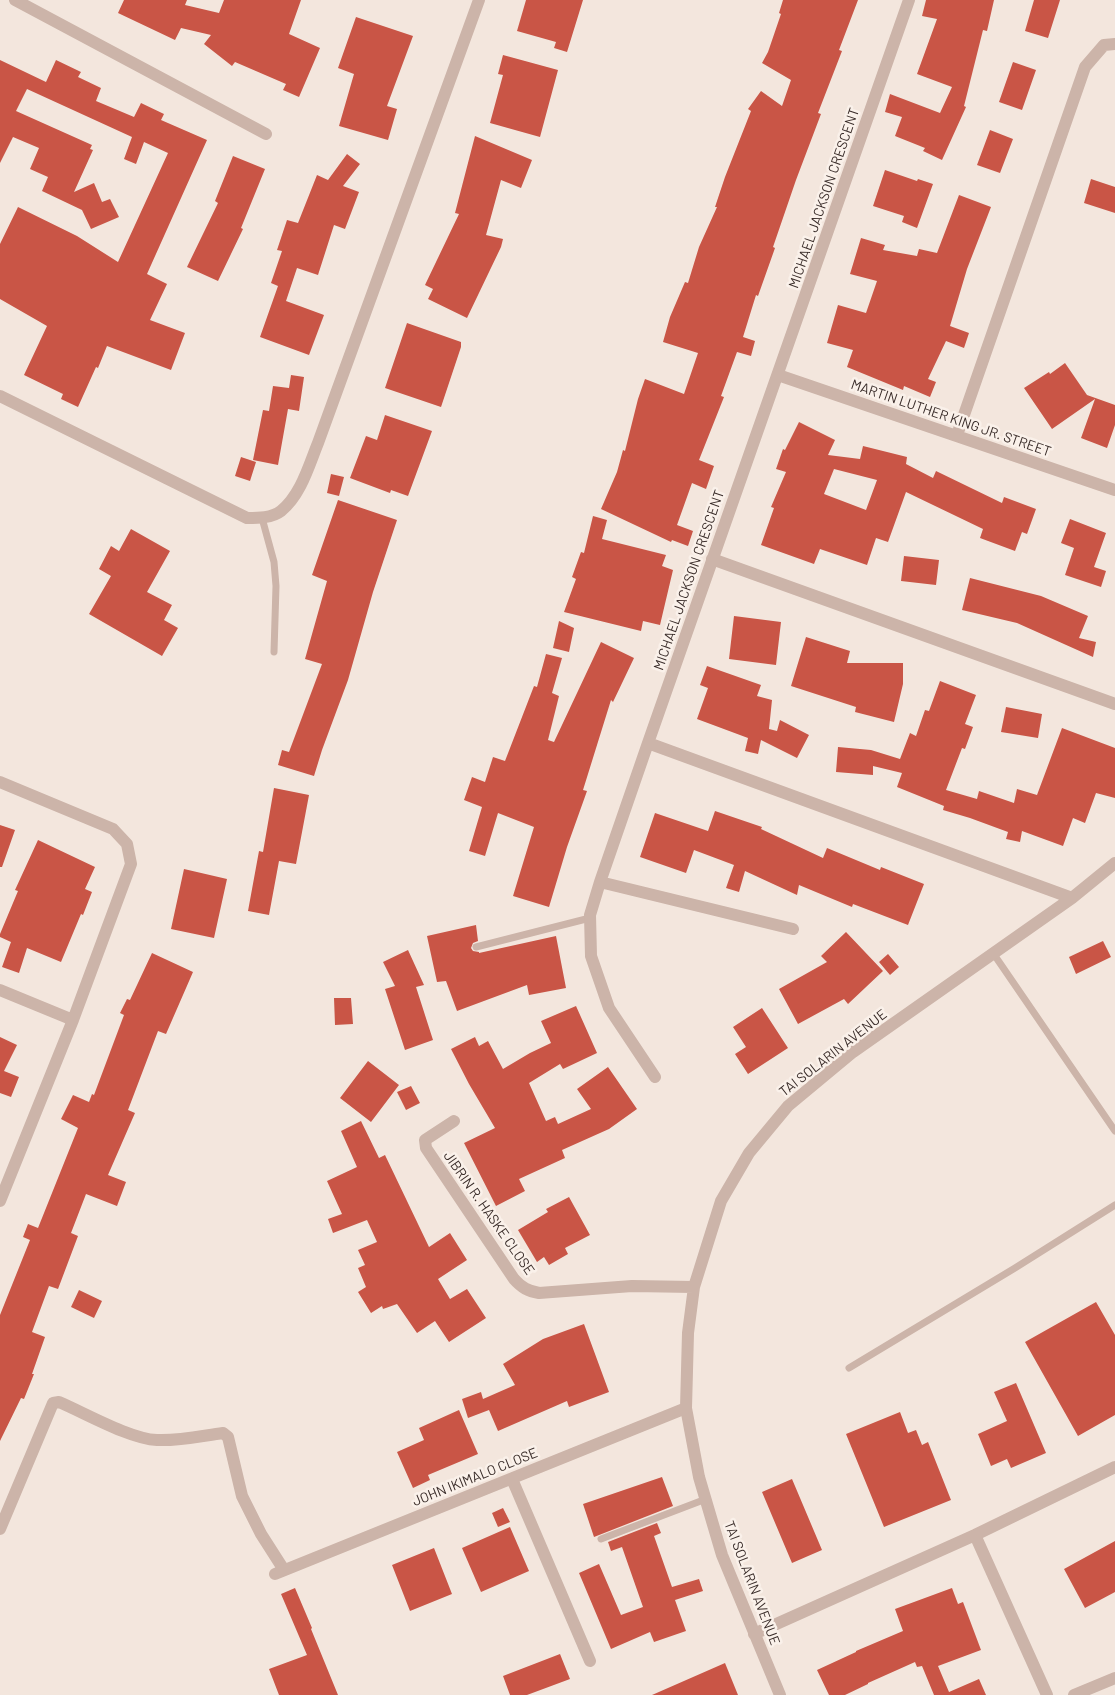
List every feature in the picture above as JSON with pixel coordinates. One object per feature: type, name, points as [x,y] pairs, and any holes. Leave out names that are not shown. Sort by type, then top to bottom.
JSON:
[{"type":"street","points":[[14,0],[266,134]]},
{"type":"street","points":[[0,396],[247,518],[262,518],[280,512],[294,496],[306,472],[479,0]]},
{"type":"street","name":"MICHAEL JACKSON CRESCENT","points":[[655,1077],[609,1008],[591,956],[590,918],[600,882],[712,559],[909,0]]},
{"type":"street","points":[[956,435],[1085,67],[1104,45],[1115,44]]},
{"type":"street","name":"MARTIN LUTHER KING JR. STREET","points":[[778,375],[1115,490]]},
{"type":"street","points":[[712,559],[1115,704]]},
{"type":"street","points":[[648,744],[1072,898]]},
{"type":"street","points":[[0,782],[113,829],[127,844],[131,864],[73,1020],[0,1200]]},
{"type":"street","name":"TAI SOLARIN AVENUE","points":[[780,1695],[722,1555],[699,1477],[686,1408],[688,1333],[694,1287],[721,1201],[749,1153],[788,1106],[853,1052],[1072,898],[1115,863]]},
{"type":"street","points":[[600,882],[793,929]]},
{"type":"street","points":[[0,990],[73,1020]]},
{"type":"street","name":"JIBRIN R. HASKE CLOSE","points":[[454,1121],[430,1135],[425,1140],[426,1148],[514,1279],[521,1286],[529,1291],[539,1293],[632,1286],[694,1287]]},
{"type":"street","name":"JOHN IKIMALO CLOSE","points":[[0,1529],[53,1404],[59,1402],[124,1431],[155,1440],[177,1440],[223,1433],[228,1437],[242,1496],[279,1572],[686,1408]]},
{"type":"street","points":[[754,1634],[975,1535],[1115,1467]]},
{"type":"street","points":[[512,1479],[590,1661]]},
{"type":"street","points":[[975,1535],[1047,1695]]},
{"type":"street","points":[[1074,1695],[1115,1678]]},
{"type":"lane","points":[[262,518],[274,562],[276,586],[274,652]]},
{"type":"lane","points":[[476,947],[590,918]]},
{"type":"lane","points":[[993,953],[1115,1131]]},
{"type":"lane","points":[[849,1368],[1115,1205]]},
{"type":"lane","points":[[601,1539],[706,1499]]},
{"type":"building","points":[[124,0],[187,0],[185,5],[219,13],[224,0],[301,0],[289,34],[320,48],[299,97],[283,90],[286,84],[235,62],[232,66],[204,44],[211,35],[181,28],[175,40],[118,13]]},
{"type":"building","points":[[526,0],[583,0],[567,52],[554,48],[556,42],[517,31]]},
{"type":"building","points":[[783,0],[858,0],[839,50],[842,51],[818,113],[821,114],[796,180],[773,247],[775,248],[758,296],[756,295],[743,337],[755,341],[751,356],[737,352],[721,396],[724,397],[699,460],[714,466],[706,489],[692,483],[677,525],[693,531],[688,546],[672,540],[671,542],[601,509],[617,472],[623,450],[625,451],[645,379],[684,394],[698,353],[663,342],[670,317],[685,282],[688,283],[699,247],[717,207],[715,207],[725,177],[751,111],[748,109],[761,91],[782,106],[791,80],[762,63],[768,52],[781,14],[779,13]]},
{"type":"building","points":[[926,0],[994,0],[987,31],[983,30],[964,106],[966,107],[942,160],[923,151],[925,148],[895,136],[902,117],[885,112],[890,94],[940,113],[952,87],[917,74],[937,19],[922,16]]},
{"type":"building","points":[[1034,0],[1060,0],[1048,38],[1025,31]]},
{"type":"building","points":[[356,17],[413,36],[387,106],[397,109],[388,140],[339,126],[354,74],[338,68]]},
{"type":"building","points":[[503,55],[558,70],[540,137],[490,123],[503,75],[498,74]]},
{"type":"building","points":[[0,60],[46,82],[56,60],[81,72],[78,77],[101,88],[96,101],[134,117],[141,103],[164,114],[161,120],[207,140],[147,274],[167,284],[150,320],[185,333],[171,370],[107,346],[78,407],[61,399],[63,394],[24,375],[47,326],[0,299],[0,244],[18,207],[77,236],[118,262],[168,153],[144,142],[136,164],[124,159],[132,137],[27,89],[16,111],[92,145],[90,149],[93,150],[74,192],[94,183],[102,202],[110,199],[119,217],[91,229],[82,210],[42,191],[48,177],[30,169],[39,148],[13,137],[0,163]]},
{"type":"building","points":[[1013,62],[1036,70],[1022,110],[999,102]]},
{"type":"building","points":[[990,130],[1013,139],[1000,173],[977,165]]},
{"type":"building","points":[[475,136],[532,160],[521,188],[501,180],[486,235],[503,239],[467,318],[428,299],[433,289],[425,285],[459,214],[455,213]]},
{"type":"building","points":[[347,154],[360,164],[343,186],[359,192],[345,229],[334,225],[318,275],[297,268],[286,301],[324,315],[309,355],[260,337],[278,286],[271,283],[282,251],[277,250],[287,220],[298,223],[317,175],[328,180]]},
{"type":"building","points":[[233,156],[265,169],[241,228],[243,229],[218,281],[187,267],[218,203],[215,201]]},
{"type":"building","points":[[885,170],[917,181],[918,179],[933,184],[917,228],[902,222],[904,216],[873,206]]},
{"type":"building","points":[[1091,179],[1115,187],[1115,213],[1084,203]]},
{"type":"building","points":[[959,195],[991,207],[967,269],[950,326],[969,333],[964,348],[946,341],[928,379],[936,382],[930,397],[904,386],[903,390],[847,367],[853,350],[827,343],[838,305],[866,313],[877,281],[850,274],[861,238],[885,245],[883,250],[917,256],[919,249],[937,253]]},
{"type":"building","points":[[407,323],[461,342],[441,407],[385,388]]},
{"type":"building","points":[[1065,363],[1087,395],[1115,405],[1115,425],[1107,448],[1081,438],[1095,399],[1052,429],[1024,388],[1049,372],[1050,374]]},
{"type":"building","points":[[291,375],[304,377],[299,411],[288,409],[278,465],[253,460],[263,410],[269,411],[273,386],[289,388]]},
{"type":"building","points":[[385,415],[432,431],[408,496],[391,490],[390,493],[350,478],[366,436],[377,440]]},
{"type":"building","points":[[799,422],[835,440],[828,455],[860,459],[863,446],[907,457],[906,464],[933,478],[936,471],[1002,503],[1004,497],[1036,509],[1027,534],[1022,532],[1015,551],[980,538],[983,529],[906,492],[888,542],[876,538],[867,565],[820,549],[814,564],[761,545],[774,508],[771,507],[786,472],[776,469],[783,449],[785,450]],"holes":[[[834,469],[877,480],[866,510],[824,494]]]},
{"type":"building","points":[[241,457],[256,462],[250,481],[235,476]]},
{"type":"building","points":[[331,474],[344,477],[339,496],[327,493]]},
{"type":"building","points":[[338,500],[397,520],[373,592],[348,680],[314,776],[278,765],[282,750],[289,752],[322,664],[305,659],[327,581],[312,575]]},
{"type":"building","points":[[593,516],[607,520],[602,539],[666,555],[662,566],[673,570],[660,625],[643,621],[641,631],[564,612],[576,579],[572,577],[581,552],[584,553]]},
{"type":"building","points":[[1070,519],[1106,533],[1094,567],[1106,571],[1101,587],[1065,575],[1074,548],[1061,543]]},
{"type":"building","points":[[131,529],[170,551],[147,592],[172,605],[164,620],[178,628],[162,656],[89,614],[111,576],[99,569],[111,546],[119,551]]},
{"type":"building","points":[[904,556],[939,560],[936,585],[901,581]]},
{"type":"building","points":[[970,578],[1041,596],[1088,616],[1079,638],[1096,642],[1093,657],[1017,623],[962,610]]},
{"type":"building","points":[[734,616],[781,622],[776,665],[729,659]]},
{"type":"building","points":[[559,621],[574,628],[569,652],[553,648]]},
{"type":"building","points":[[806,637],[850,651],[847,663],[903,663],[903,684],[894,722],[855,712],[856,707],[791,686]]},
{"type":"building","points":[[601,642],[634,658],[613,702],[611,700],[583,790],[587,791],[567,847],[549,907],[513,896],[534,827],[498,813],[485,856],[469,851],[482,807],[464,800],[472,777],[485,782],[493,757],[505,761],[534,686],[537,687],[546,654],[562,658],[552,693],[559,696],[548,740],[554,742]]},
{"type":"building","points":[[707,666],[761,685],[757,696],[772,700],[769,729],[777,731],[780,720],[809,735],[797,758],[761,740],[758,754],[745,751],[748,738],[697,719],[708,688],[700,685]]},
{"type":"building","points":[[940,681],[976,695],[965,724],[973,727],[965,749],[962,748],[946,790],[977,799],[979,791],[1014,803],[1017,789],[1037,795],[1062,728],[1115,748],[1115,798],[1096,793],[1085,823],[1073,818],[1063,846],[1022,831],[1020,842],[1006,839],[1008,832],[943,810],[944,806],[897,787],[902,773],[873,766],[873,775],[836,772],[838,747],[871,750],[900,759],[910,733],[916,736],[925,710],[929,711]]},
{"type":"building","points":[[1006,707],[1042,714],[1038,738],[1001,732]]},
{"type":"building","points":[[274,788],[309,795],[296,864],[279,861],[269,915],[248,911],[259,851],[263,852]]},
{"type":"building","points":[[715,811],[762,827],[761,829],[823,858],[827,848],[880,870],[881,867],[924,884],[908,925],[853,904],[852,907],[799,885],[797,895],[745,871],[739,892],[726,888],[734,865],[694,850],[686,873],[640,857],[655,813],[708,831]]},
{"type":"building","points":[[0,825],[15,830],[2,867],[0,867]]},
{"type":"building","points":[[38,840],[95,867],[85,889],[92,892],[61,962],[27,948],[19,973],[2,967],[11,942],[0,937],[0,934],[18,891],[15,890]]},
{"type":"building","points":[[184,869],[227,879],[214,938],[171,929]]},
{"type":"building","points":[[476,925],[478,941],[473,943],[471,948],[479,953],[556,936],[566,988],[529,995],[527,985],[457,1011],[446,981],[437,982],[427,936]]},
{"type":"building","points":[[846,932],[883,971],[848,1004],[844,999],[798,1024],[779,989],[827,962],[821,956]]},
{"type":"building","points":[[1103,941],[1111,957],[1076,974],[1069,957]]},
{"type":"building","points":[[408,950],[424,985],[416,987],[433,1040],[405,1050],[385,989],[395,986],[383,962]]},
{"type":"building","points":[[152,953],[193,972],[166,1034],[158,1031],[128,1110],[135,1113],[108,1175],[126,1182],[117,1206],[86,1194],[71,1233],[78,1236],[58,1289],[49,1286],[32,1332],[45,1337],[32,1374],[34,1374],[24,1399],[21,1398],[0,1441],[0,1315],[30,1240],[23,1237],[28,1224],[38,1228],[78,1128],[61,1119],[73,1095],[89,1102],[92,1094],[94,1095],[124,1015],[120,1013],[127,999],[130,1000]]},
{"type":"building","points":[[888,954],[899,967],[890,975],[879,962]]},
{"type":"building","points":[[334,998],[351,998],[353,1024],[335,1025]]},
{"type":"building","points":[[576,1006],[597,1053],[563,1069],[560,1064],[529,1083],[546,1121],[555,1117],[558,1124],[591,1109],[577,1089],[608,1067],[637,1109],[609,1129],[562,1150],[565,1158],[519,1179],[525,1191],[496,1206],[464,1143],[495,1128],[451,1049],[475,1037],[479,1046],[488,1041],[503,1069],[551,1043],[541,1021]]},
{"type":"building","points":[[762,1008],[788,1048],[748,1074],[735,1054],[746,1047],[733,1027]]},
{"type":"building","points":[[0,1037],[17,1045],[4,1071],[19,1077],[11,1097],[0,1093]]},
{"type":"building","points":[[368,1061],[399,1085],[371,1122],[340,1098]]},
{"type":"building","points":[[411,1086],[420,1103],[406,1110],[397,1092]]},
{"type":"building","points":[[361,1121],[379,1158],[385,1155],[429,1247],[450,1233],[467,1260],[438,1279],[450,1299],[467,1289],[486,1318],[449,1342],[435,1321],[417,1333],[397,1304],[383,1309],[382,1306],[371,1313],[358,1292],[366,1287],[358,1268],[365,1265],[358,1250],[377,1242],[367,1220],[333,1233],[328,1219],[342,1214],[327,1181],[357,1167],[341,1131]]},
{"type":"building","points":[[569,1197],[590,1235],[565,1248],[568,1254],[549,1265],[544,1257],[537,1262],[518,1230],[548,1212],[546,1209]]},
{"type":"building","points":[[79,1290],[102,1301],[94,1318],[71,1307]]},
{"type":"building","points":[[1096,1302],[1115,1335],[1115,1415],[1078,1436],[1025,1342]]},
{"type":"building","points":[[584,1324],[609,1392],[569,1407],[567,1401],[498,1431],[489,1410],[468,1418],[462,1399],[481,1392],[483,1399],[515,1385],[503,1364],[543,1339]]},
{"type":"building","points":[[1016,1383],[1046,1453],[1011,1468],[1007,1459],[991,1466],[978,1434],[1007,1421],[994,1392]]},
{"type":"building","points":[[459,1410],[478,1454],[428,1475],[430,1480],[413,1488],[397,1452],[424,1440],[419,1428]]},
{"type":"building","points":[[900,1412],[908,1433],[916,1430],[922,1445],[928,1442],[951,1500],[884,1527],[846,1434]]},
{"type":"building","points":[[662,1477],[673,1506],[594,1537],[583,1504]]},
{"type":"building","points":[[792,1479],[822,1550],[792,1563],[762,1492]]},
{"type":"building","points":[[503,1508],[510,1522],[498,1527],[492,1513]]},
{"type":"building","points":[[657,1523],[661,1533],[654,1536],[672,1587],[699,1579],[703,1591],[675,1600],[686,1631],[654,1642],[650,1632],[611,1649],[579,1573],[599,1564],[621,1615],[643,1607],[622,1547],[611,1551],[608,1542]]},
{"type":"building","points":[[510,1527],[529,1571],[481,1592],[462,1548]]},
{"type":"building","points":[[1115,1541],[1115,1592],[1085,1608],[1064,1569]]},
{"type":"building","points":[[434,1548],[452,1594],[410,1611],[392,1565]]},
{"type":"building","points":[[295,1588],[338,1695],[279,1695],[269,1669],[307,1655],[281,1594]]},
{"type":"building","points":[[952,1588],[958,1604],[963,1602],[981,1650],[938,1666],[949,1692],[979,1679],[986,1695],[934,1695],[922,1666],[917,1667],[915,1662],[845,1695],[829,1695],[817,1670],[903,1631],[895,1609]]},
{"type":"building","points":[[560,1654],[570,1679],[527,1695],[510,1695],[503,1676]]},
{"type":"building","points":[[725,1663],[738,1695],[652,1695]]}]
